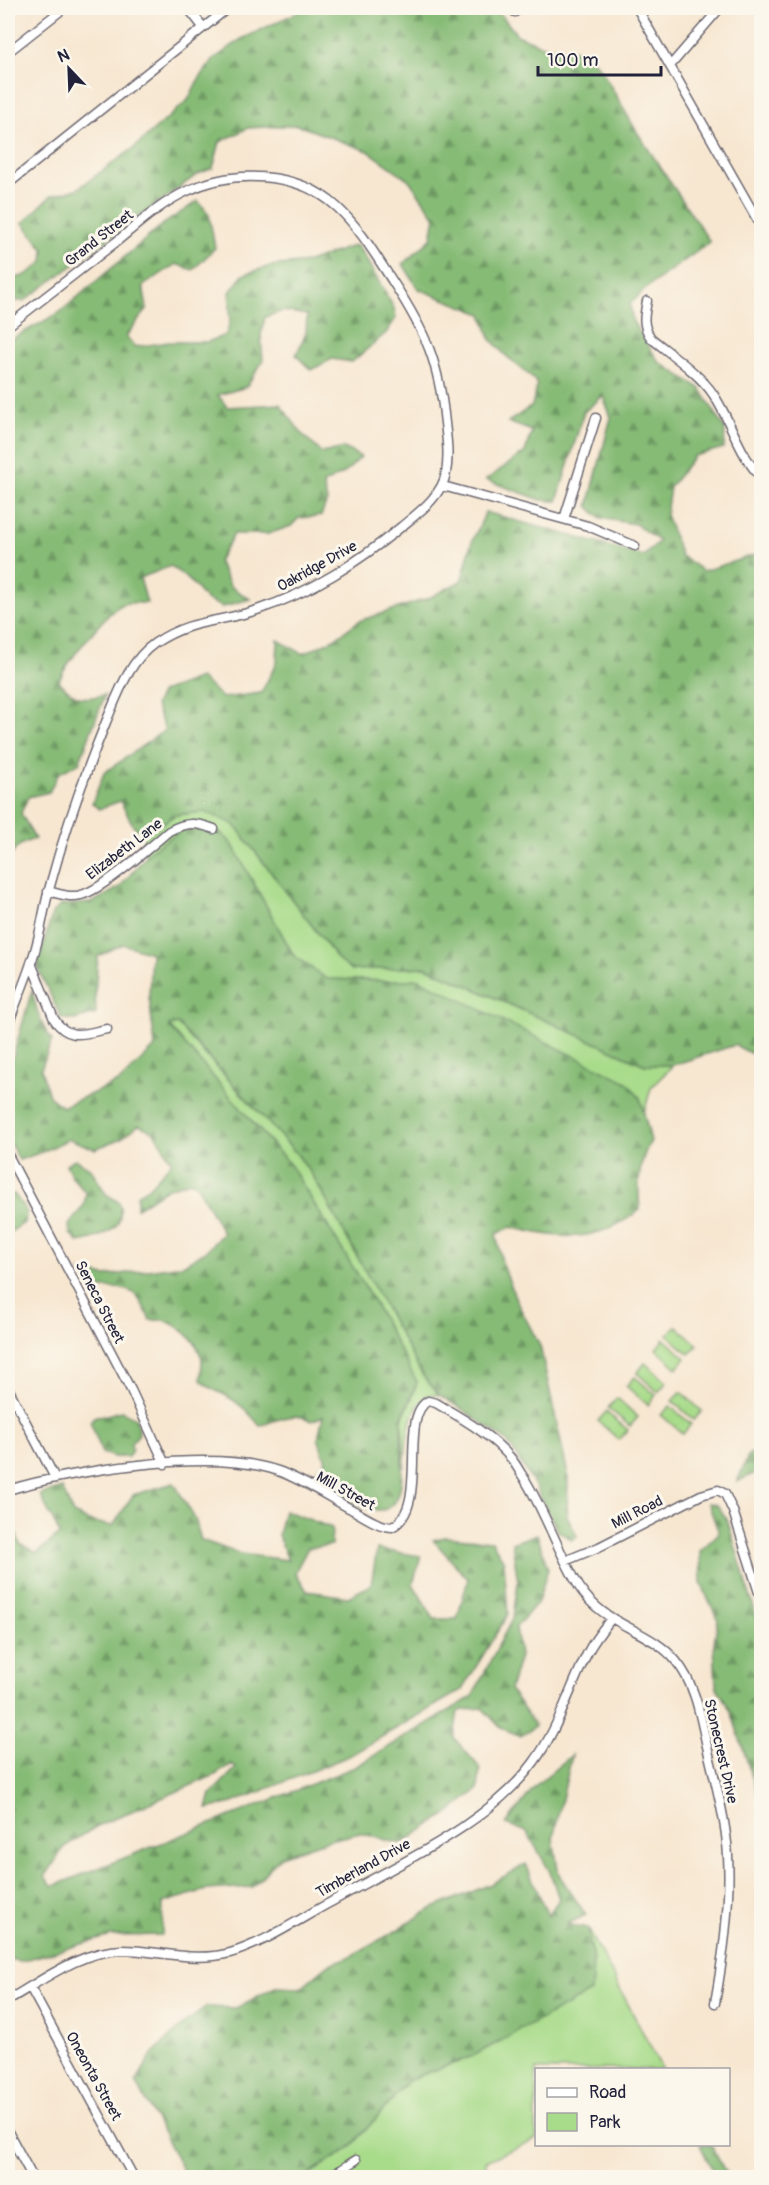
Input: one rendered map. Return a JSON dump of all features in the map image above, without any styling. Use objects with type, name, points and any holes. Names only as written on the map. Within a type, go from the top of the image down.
[{"type":"street","points":[[8,52],[64,8]]},
{"type":"street","points":[[188,8],[203,27]]},
{"type":"street","points":[[8,184],[228,8]]},
{"type":"street","points":[[637,8],[762,228]]},
{"type":"street","points":[[670,66],[720,8]]},
{"type":"street","name":"Grand Street","points":[[8,326],[186,191],[212,181],[268,178],[298,184],[312,190],[336,206],[357,229],[406,301],[429,346],[441,388],[448,457],[443,486]]},
{"type":"street","points":[[647,302],[645,331],[712,392],[748,459],[761,478]]},
{"type":"street","points":[[564,519],[596,418]]},
{"type":"street","points":[[443,486],[588,526],[635,546]]},
{"type":"street","name":"Oakridge Drive","points":[[8,1025],[31,963],[65,832],[88,768],[119,691],[144,652],[186,626],[253,612],[286,600],[339,573],[367,555],[413,517],[443,486]]},
{"type":"street","name":"Elizabeth Lane","points":[[48,891],[80,896],[104,884],[169,831],[181,825],[199,823],[214,829]]},
{"type":"street","points":[[31,963],[59,1027],[69,1034],[107,1029]]},
{"type":"street","name":"Seneca Street","points":[[8,1155],[131,1390],[165,1464]]},
{"type":"street","points":[[8,1388],[56,1478]]},
{"type":"street","name":"Mill Street","points":[[8,1490],[101,1470],[213,1462],[250,1464],[293,1477],[376,1523],[392,1527],[405,1517],[417,1417],[421,1407],[428,1401],[464,1419],[511,1457],[532,1491],[565,1561]]},
{"type":"street","name":"Mill Road","points":[[565,1561],[599,1547],[701,1495],[712,1491],[722,1492],[733,1511],[762,1602]]},
{"type":"street","name":"Stonecrest Drive","points":[[565,1561],[589,1600],[610,1618],[656,1644],[674,1658],[688,1680],[719,1798],[726,1836],[727,1906],[715,2002]]},
{"type":"street","name":"Timberland Drive","points":[[8,2000],[76,1962],[95,1954],[110,1951],[136,1951],[189,1958],[218,1956],[234,1952],[274,1933],[469,1823],[508,1793],[540,1754],[566,1705],[588,1651],[610,1618]]},
{"type":"street","name":"Oneonta Street","points":[[30,1987],[134,2178]]},
{"type":"street","points":[[8,2132],[33,2178]]},
{"type":"street","points":[[328,2178],[356,2160]]},
{"type":"green space","points":[[306,8],[496,8],[517,35],[543,46],[586,52],[602,71],[637,132],[710,242],[649,286],[630,304],[633,322],[659,362],[700,388],[725,429],[724,448],[694,456],[670,487],[666,515],[681,556],[703,571],[761,553],[761,1059],[735,1045],[673,1065],[645,1065],[426,967],[352,970],[340,962],[234,824],[205,812],[175,815],[143,836],[133,825],[120,801],[99,809],[92,803],[104,773],[165,730],[155,705],[162,692],[200,678],[223,698],[261,693],[277,662],[278,640],[303,654],[334,639],[359,621],[429,598],[461,581],[471,543],[485,512],[644,556],[659,541],[635,524],[600,518],[588,506],[611,417],[603,396],[584,412],[557,501],[541,500],[486,480],[525,452],[532,431],[508,422],[532,406],[537,385],[535,380],[504,354],[490,338],[482,314],[418,289],[403,264],[431,239],[435,217],[409,180],[368,151],[297,125],[248,128],[220,142],[213,168],[198,174],[24,301],[16,301],[8,296],[8,276],[22,276],[43,262],[44,250],[23,223],[51,196],[77,189],[134,148],[188,100],[197,82],[213,60],[240,40]]},
{"type":"green space","points":[[198,201],[209,214],[215,248],[193,270],[176,264],[143,286],[147,309],[126,336],[135,347],[169,342],[207,342],[226,335],[230,321],[230,292],[243,275],[270,266],[308,262],[356,245],[394,308],[396,318],[386,333],[352,362],[332,359],[311,370],[296,355],[306,333],[307,315],[283,311],[265,317],[261,335],[263,361],[246,387],[218,395],[227,407],[280,404],[302,434],[322,453],[344,448],[361,457],[346,472],[323,484],[327,501],[321,516],[299,518],[291,526],[268,534],[234,534],[218,561],[231,587],[250,599],[222,607],[206,600],[191,582],[171,566],[140,578],[147,603],[123,604],[97,627],[69,663],[59,681],[79,697],[90,698],[105,695],[79,763],[59,773],[49,792],[28,797],[21,813],[35,839],[17,847],[8,864],[8,341],[59,313],[162,225]]},
{"type":"green space","points":[[205,812],[234,824],[340,962],[352,970],[426,967],[645,1065],[673,1065],[651,1088],[644,1113],[640,1098],[419,979],[389,981],[327,979],[294,956],[232,844],[151,850],[145,857],[143,836],[175,815]]},
{"type":"green space","points":[[183,829],[221,833],[232,844],[294,956],[327,979],[389,981],[419,979],[627,1082],[640,1098],[651,1141],[643,1157],[640,1174],[640,1209],[625,1220],[594,1234],[546,1235],[511,1227],[496,1234],[502,1262],[517,1302],[540,1346],[568,1475],[567,1516],[577,1536],[572,1540],[557,1530],[533,1482],[507,1441],[439,1395],[423,1376],[314,1178],[297,1154],[178,1024],[169,1026],[291,1166],[371,1297],[417,1382],[402,1420],[401,1484],[397,1498],[390,1507],[377,1510],[358,1504],[328,1489],[317,1480],[313,1474],[326,1461],[318,1438],[323,1416],[312,1421],[293,1416],[286,1417],[260,1426],[235,1402],[210,1388],[201,1380],[202,1358],[195,1343],[182,1329],[165,1320],[150,1320],[140,1300],[128,1290],[92,1288],[81,1271],[106,1276],[183,1265],[207,1250],[223,1233],[196,1184],[190,1181],[166,1189],[137,1208],[137,1195],[149,1187],[172,1162],[154,1132],[139,1125],[120,1139],[95,1149],[69,1139],[19,1160],[8,1140],[8,1074],[32,990],[39,1016],[52,1040],[41,1069],[49,1096],[62,1107],[120,1081],[155,1047],[149,997],[151,953],[123,944],[98,956],[96,1014],[74,1020],[61,1018],[37,966],[53,912],[62,905],[91,903],[119,888],[151,850]]},
{"type":"green space","points":[[177,1024],[297,1154],[314,1178],[423,1376],[439,1395],[427,1395],[415,1411],[407,1438],[404,1468],[402,1419],[417,1382],[371,1297],[291,1166],[168,1025]]},
{"type":"green space","points":[[75,1159],[91,1169],[106,1194],[119,1202],[120,1212],[119,1220],[110,1231],[78,1242],[70,1234],[69,1225],[84,1205],[86,1193],[72,1177],[66,1164]]},
{"type":"green space","points":[[14,1194],[27,1212],[24,1223],[8,1236],[8,1195]]},
{"type":"green space","points":[[676,1326],[698,1345],[689,1354],[668,1335]]},
{"type":"green space","points":[[664,1339],[686,1358],[677,1368],[656,1349]]},
{"type":"green space","points":[[645,1363],[667,1382],[658,1392],[637,1373]]},
{"type":"green space","points":[[635,1377],[656,1395],[648,1405],[626,1386]]},
{"type":"green space","points":[[681,1392],[702,1411],[694,1420],[672,1401]]},
{"type":"green space","points":[[617,1398],[638,1417],[630,1426],[608,1408]]},
{"type":"green space","points":[[670,1406],[691,1424],[683,1434],[661,1415]]},
{"type":"green space","points":[[121,1411],[136,1418],[139,1434],[131,1443],[132,1450],[128,1457],[114,1457],[102,1453],[90,1421],[96,1416]]},
{"type":"green space","points":[[606,1412],[628,1430],[619,1440],[598,1421]]},
{"type":"green space","points":[[761,1449],[761,1470],[737,1482],[749,1454]]},
{"type":"green space","points":[[174,1483],[195,1519],[201,1540],[240,1554],[288,1560],[278,1535],[284,1510],[332,1528],[331,1545],[308,1548],[295,1572],[307,1591],[348,1597],[371,1585],[377,1549],[421,1556],[413,1584],[434,1619],[457,1619],[468,1579],[433,1540],[445,1537],[492,1541],[504,1562],[508,1614],[462,1690],[349,1756],[232,1803],[207,1809],[211,1794],[236,1768],[232,1764],[215,1775],[97,1826],[64,1847],[45,1877],[53,1886],[355,1767],[472,1697],[513,1617],[518,1582],[512,1543],[537,1534],[548,1569],[538,1602],[516,1627],[520,1656],[510,1689],[535,1726],[521,1736],[501,1728],[482,1708],[458,1711],[454,1738],[480,1768],[478,1789],[446,1815],[401,1844],[360,1833],[325,1841],[281,1856],[252,1887],[206,1890],[163,1903],[162,1935],[111,1936],[21,1961],[8,1959],[8,1509],[20,1544],[37,1553],[60,1534],[40,1495],[62,1488],[73,1514],[88,1521],[113,1526],[133,1495]]},
{"type":"green space","points":[[708,1503],[717,1505],[727,1519],[761,1631],[761,1805],[731,1711],[716,1686],[714,1643],[718,1620],[701,1583],[700,1551],[719,1533]]},
{"type":"green space","points":[[572,1755],[553,1838],[559,1875],[586,1915],[567,1924],[588,1928],[593,1962],[591,1992],[473,2056],[410,2079],[350,2148],[304,2177],[186,2177],[136,2082],[153,2053],[185,2023],[207,2007],[236,2008],[275,1987],[300,1988],[328,1965],[349,1957],[431,1909],[491,1884],[526,1864],[548,1916],[559,1899],[550,1872],[527,1832],[506,1824],[536,1785]]},
{"type":"green space","points":[[588,1928],[661,2068],[535,2068],[535,2139],[486,2161],[485,2177],[304,2178],[350,2148],[410,2079],[458,2062],[593,1962]]},
{"type":"green space","points":[[700,2146],[712,2146],[728,2177],[716,2177]]}]
